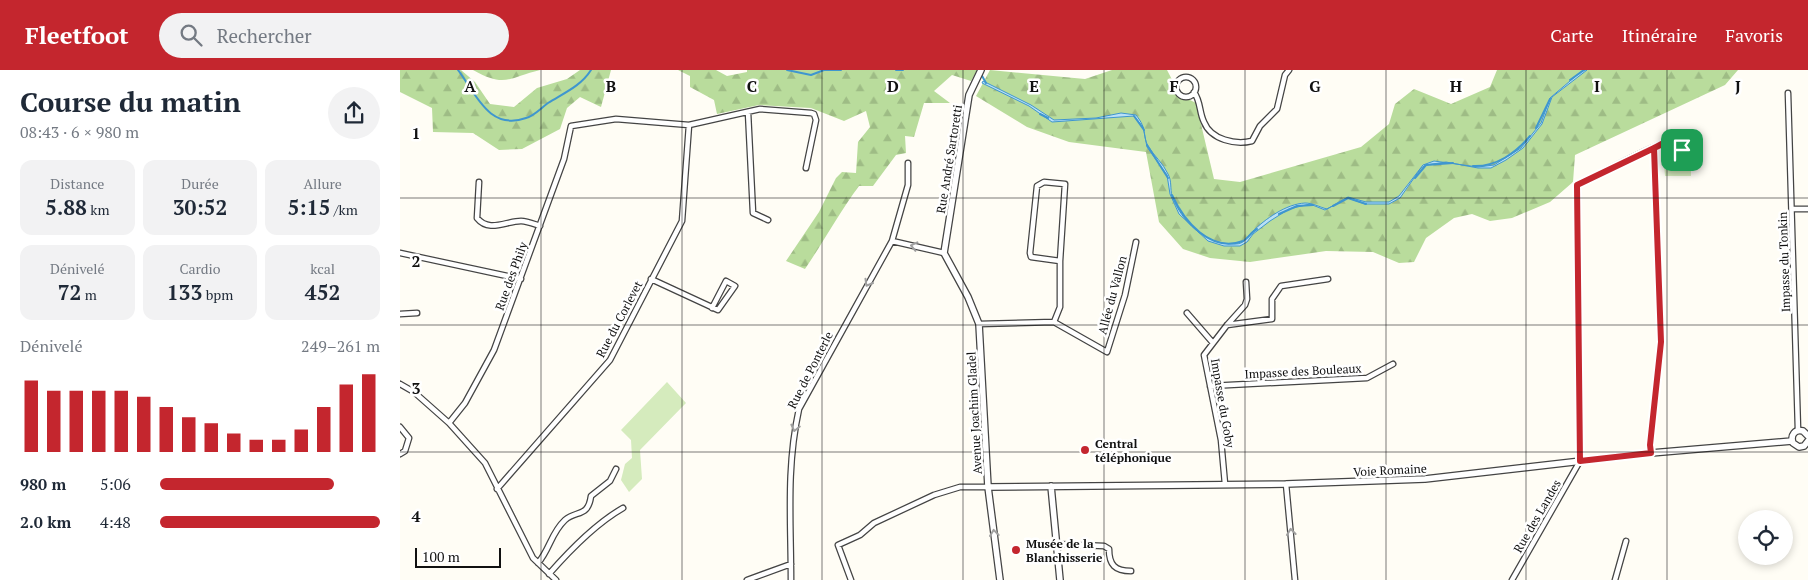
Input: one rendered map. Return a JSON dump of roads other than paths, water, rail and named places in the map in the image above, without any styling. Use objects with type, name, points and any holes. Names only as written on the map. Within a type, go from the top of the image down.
[{"type":"street","points":[[1194,92],[1199,100],[1203,122],[1212,134],[1225,140],[1244,143],[1252,140],[1260,126],[1277,109],[1285,75],[1289,70]]},
{"type":"street","name":"Rue André Sartoretti","points":[[944,253],[969,96],[980,72]]},
{"type":"street","points":[[1187,77],[1193,80],[1196,86],[1194,92],[1186,97],[1180,95],[1176,90],[1178,80],[1187,77]]},
{"type":"street","name":"Impasse du Tonkin","points":[[1788,93],[1798,430]]},
{"type":"street","points":[[689,125],[760,110],[814,114],[816,120],[806,168]]},
{"type":"street","points":[[748,112],[753,213],[768,220]]},
{"type":"street","name":"Rue des Phily","points":[[450,423],[465,403],[494,350],[564,158],[570,126],[616,119],[689,125]]},
{"type":"street","name":"Rue du Corlevet","points":[[497,489],[610,360],[682,221],[689,125]]},
{"type":"street","points":[[1580,461],[1577,185],[1675,138]]},
{"type":"street","points":[[1651,453],[1650,445],[1661,342],[1654,148]]},
{"type":"street","name":"Rue de Ponterle","points":[[791,580],[789,469],[792,438],[799,409],[892,241],[908,185],[908,163]]},
{"type":"street","points":[[479,182],[477,218],[481,222],[500,227],[524,221],[540,226]]},
{"type":"street","points":[[978,324],[1054,322],[1060,307],[1060,261],[1065,184],[1044,182],[1037,186],[1030,253],[1037,259],[1060,261]]},
{"type":"street","points":[[1792,210],[1808,209]]},
{"type":"street","points":[[892,241],[944,253]]},
{"type":"street","name":"Allée du Vallon","points":[[1054,322],[1107,352],[1126,295],[1136,242]]},
{"type":"street","points":[[400,253],[520,279]]},
{"type":"street","name":"Avenue Joachim Gladel","points":[[944,253],[972,304],[978,324],[988,487],[1000,580]]},
{"type":"street","points":[[651,278],[712,308],[718,310],[735,286],[726,281],[712,308]]},
{"type":"street","points":[[1227,325],[1272,319],[1272,299],[1281,286],[1328,279]]},
{"type":"street","name":"Impasse du Goby","points":[[1225,484],[1221,440],[1204,359],[1213,343],[1245,305],[1247,299],[1246,282]]},
{"type":"street","points":[[400,314],[417,313]]},
{"type":"street","points":[[1187,313],[1213,343]]},
{"type":"street","name":"Impasse des Bouleaux","points":[[1210,386],[1367,378],[1393,364]]},
{"type":"street","points":[[400,384],[414,392],[450,423],[485,463],[515,526],[538,562],[556,580]]},
{"type":"street","points":[[400,427],[409,438],[405,451],[400,454]]},
{"type":"street","points":[[1808,436],[1804,430],[1798,430],[1793,433],[1792,441],[1797,446],[1808,451]]},
{"type":"street","name":"Voie Romaine","points":[[988,487],[1286,484],[1425,479],[1651,453],[1792,441]]},
{"type":"street","points":[[1802,447],[1808,441]]},
{"type":"street","name":"Rue des Landes","points":[[1512,580],[1580,461]]},
{"type":"street","points":[[538,562],[546,553],[553,532],[567,518],[580,515],[590,506],[591,496],[610,481],[616,469]]},
{"type":"street","points":[[1286,484],[1296,580]]},
{"type":"street","points":[[1051,486],[1060,580]]},
{"type":"street","points":[[851,580],[838,545],[860,535],[874,523],[934,495],[960,487],[988,487]]},
{"type":"street","points":[[549,574],[568,553],[612,514],[623,508]]},
{"type":"street","points":[[1615,580],[1626,541]]},
{"type":"street","points":[[1056,544],[1104,546],[1109,549],[1110,563],[1114,568],[1119,571],[1131,571]]},
{"type":"street","points":[[746,580],[791,564]]},
{"type":"water","points":[[1583,70],[1587,70],[1552,97],[1542,124],[1523,148],[1491,168],[1478,168],[1458,164],[1478,167],[1494,165],[1521,148],[1541,123],[1550,98]]},
{"type":"water","points":[[983,81],[1031,105],[1054,120],[1096,118],[1121,113],[1136,115],[1143,127],[1134,116],[1052,122],[1029,106],[982,83]]},
{"type":"water","points":[[1146,142],[1164,166],[1169,177],[1172,196],[1176,206],[1188,222],[1179,214],[1170,194],[1167,175],[1147,147]]},
{"type":"water","points":[[1434,161],[1444,162],[1426,165],[1421,168],[1400,198],[1389,204],[1365,204],[1348,198],[1328,208],[1348,197],[1366,202],[1389,202],[1399,196],[1423,165]]},
{"type":"water","points":[[1308,203],[1327,209],[1325,210],[1310,204],[1289,209],[1270,221],[1240,246],[1224,246],[1208,241],[1197,231],[1214,241],[1238,244],[1243,242],[1269,217],[1283,209]]},
{"type":"waterway","points":[[458,70],[485,108],[493,115],[513,121],[535,114],[548,103],[577,85],[591,70]]},
{"type":"waterway","points":[[787,70],[811,75],[824,70],[841,70]]},
{"type":"waterway","points":[[896,70],[903,70]]},
{"type":"waterway","points":[[1570,80],[1584,70]]},
{"type":"waterway","points":[[981,74],[986,83]]},
{"type":"waterway","points":[[1536,128],[1550,99]]},
{"type":"waterway","points":[[1040,114],[1048,118]]},
{"type":"waterway","points":[[1134,116],[1144,130]]},
{"type":"waterway","points":[[1473,166],[1490,164],[1505,158],[1530,136]]},
{"type":"waterway","points":[[1147,145],[1168,178]]},
{"type":"waterway","points":[[1415,178],[1426,165],[1453,163]]},
{"type":"waterway","points":[[1172,195],[1191,224],[1209,239],[1231,244],[1245,240],[1257,229]]},
{"type":"waterway","points":[[1333,206],[1348,198],[1366,204]]},
{"type":"waterway","points":[[1279,214],[1297,206],[1313,205]]},
{"type":"place","name":"Central téléphonique","points":[[1085,450]]},
{"type":"place","name":"Musée de la Blanchisserie","points":[[1016,550]]}]
